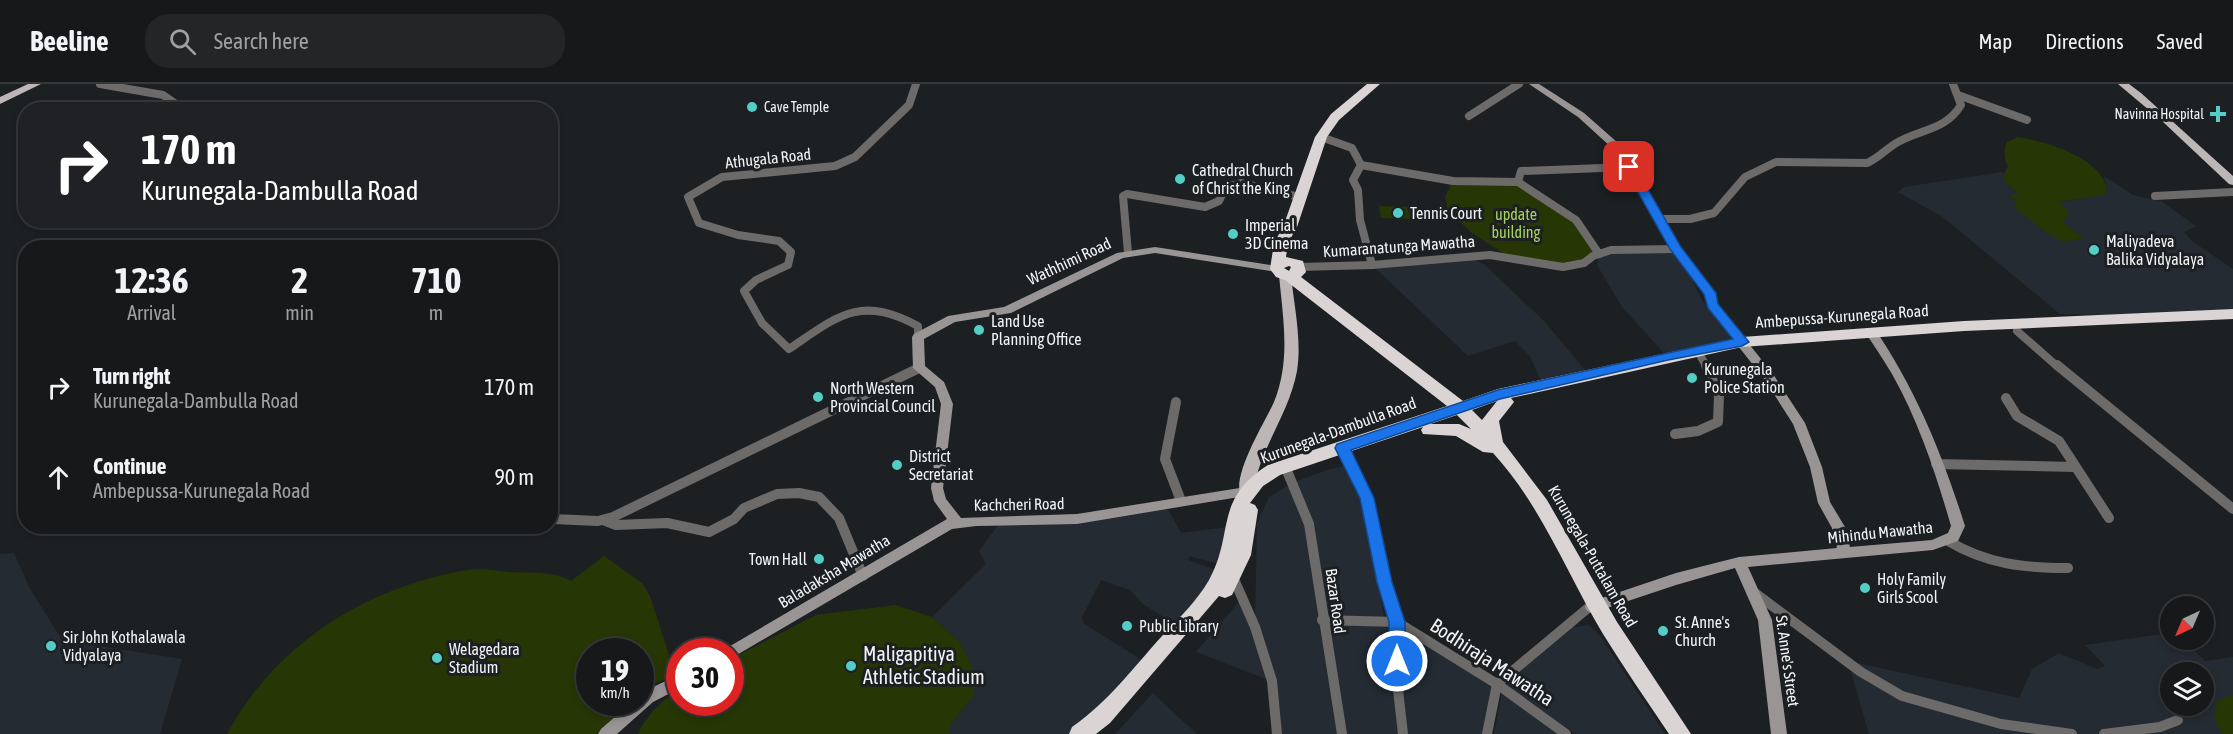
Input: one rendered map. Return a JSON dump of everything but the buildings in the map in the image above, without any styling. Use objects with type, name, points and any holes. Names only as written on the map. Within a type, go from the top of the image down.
[{"type":"highway","points":[[1374,84],[1335,117],[1321,137],[1290,227],[1281,243],[1289,269],[1425,381],[1463,396],[1502,399],[1490,420],[1492,446]]},
{"type":"highway","name":"Ambepussa-Kurunegala Road","points":[[1460,413],[1502,399],[1650,360],[1745,346],[1873,335],[2233,314]]},
{"type":"highway","name":"Ambepussa-Kurunegala Road","points":[[1873,335],[2233,322]]},
{"type":"highway","name":"Ambepussa-Kurunegala Road","points":[[1502,399],[1745,346]]},
{"type":"highway","points":[[1425,381],[1432,398],[1426,426],[1459,430],[1492,446]]},
{"type":"highway","name":"Kurunegala-Puttalam Road","points":[[1425,381],[1492,446],[1593,607],[1668,734]]},
{"type":"highway","name":"Kurunegala-Dambulla Road","points":[[1246,492],[1264,476],[1288,471],[1460,413]]},
{"type":"highway","name":"Kurunegala-Dambulla Road","points":[[1097,734],[1135,697],[1220,599],[1242,555],[1246,516],[1252,501],[1265,487],[1288,471]]},
{"type":"highway","points":[[1079,734],[1123,695],[1216,586],[1228,557],[1238,507],[1246,492]]},
{"type":"highway","name":"Kurunegala-Puttalam Road","points":[[1593,607],[1681,734]]},
{"type":"main road","points":[[0,101],[36,84]]},
{"type":"main road","points":[[2122,84],[2165,117],[2178,134],[2228,172],[2233,182]]},
{"type":"main road","points":[[1246,492],[1253,460],[1285,390],[1291,370],[1289,269]]},
{"type":"street","points":[[100,84],[163,95],[173,102]]},
{"type":"street","points":[[126,88],[142,84]]},
{"type":"street","name":"Athugala Road","points":[[916,84],[915,93],[909,105],[855,157],[835,166],[722,177],[688,197],[699,223],[738,235],[779,241],[791,252],[788,265],[756,280],[744,291],[749,304],[769,332],[789,350],[825,327],[865,309],[878,309],[909,321],[918,326],[918,337]]},
{"type":"street","points":[[1469,116],[1519,84]]},
{"type":"street","points":[[1533,84],[1558,98],[1600,130],[1615,145],[1676,249],[1710,293],[1712,305],[1775,385],[1799,423],[1816,467],[1824,503],[1838,527],[1845,552]]},
{"type":"street","points":[[1658,219],[1698,219],[1712,214],[1725,202],[1737,184],[1762,166],[1776,162],[1867,163],[1881,158],[1898,142],[1944,125],[1961,105],[1953,84]]},
{"type":"street","points":[[1958,95],[2027,120]]},
{"type":"street","points":[[1321,137],[1348,145],[1359,155],[1361,165],[1353,180],[1372,265]]},
{"type":"street","points":[[1361,165],[1453,181],[1518,182],[1576,220],[1599,254]]},
{"type":"street","points":[[1518,182],[1521,171],[1629,167]]},
{"type":"street","points":[[1128,253],[1124,196],[1127,195],[1205,207],[1216,205],[1222,199],[1226,188],[1241,183],[1299,197]]},
{"type":"street","points":[[2155,196],[2233,192]]},
{"type":"street","name":"Kumaranatunga Mawatha","points":[[1289,269],[1490,255],[1563,267],[1584,263],[1611,250],[1676,249]]},
{"type":"street","name":"Wathhimi Road","points":[[918,337],[952,319],[1007,310],[1100,263],[1128,253],[1155,250],[1289,269]]},
{"type":"street","points":[[2017,331],[2079,385],[2233,509]]},
{"type":"street","name":"Mihindu Mawatha","points":[[1593,607],[1676,579],[1739,562],[1923,546],[1948,541],[1958,526],[1936,464],[1904,382],[1873,335]]},
{"type":"street","points":[[603,520],[685,483],[919,368],[918,337]]},
{"type":"street","points":[[1675,434],[1694,434],[1718,422],[1722,404],[1716,380],[1701,357]]},
{"type":"street","name":"Kachcheri Road","points":[[919,368],[940,385],[947,404],[937,488],[944,507],[957,522],[1077,519],[1246,492]]},
{"type":"street","points":[[2006,398],[2017,417],[2059,441],[2109,518]]},
{"type":"street","points":[[1176,402],[1165,459],[1181,501]]},
{"type":"street","points":[[1345,452],[1367,498],[1384,582],[1397,622],[1397,681],[1403,734]]},
{"type":"street","points":[[1936,464],[2075,467]]},
{"type":"street","name":"Bazar Road","points":[[1288,471],[1309,524],[1322,620],[1342,734]]},
{"type":"street","points":[[558,519],[603,520],[616,525],[667,524],[709,532],[734,519],[744,508],[777,494],[799,493],[819,497],[839,518],[863,576]]},
{"type":"street","name":"Baladaksha Mawatha","points":[[744,645],[863,576],[941,527],[957,522]]},
{"type":"street","points":[[1948,541],[1971,556],[2005,566],[2068,568]]},
{"type":"street","name":"St. Anne's Street","points":[[1739,562],[1755,592],[1765,620],[1779,734]]},
{"type":"street","points":[[1233,577],[1255,627],[1272,681],[1277,734]]},
{"type":"street","points":[[1755,592],[1861,672],[1902,696],[2001,724],[2072,734]]},
{"type":"street","points":[[1487,734],[1497,684],[1570,624],[1578,612],[1593,607]]},
{"type":"street","points":[[1322,620],[1397,622]]},
{"type":"street","name":"Bodhiraja Mawatha","points":[[1397,622],[1497,684],[1566,734]]},
{"type":"street","points":[[606,734],[648,697],[666,687]]},
{"type":"street","points":[[2104,734],[2160,727],[2178,720]]},
{"type":"shaded area","name":"Maliyadeva Balika Vidyalaya","points":[[2003,172],[2007,184],[2018,193],[2010,197],[2016,201],[2015,205],[2050,233],[2062,222],[2062,207],[2058,202],[2079,199],[2107,188],[2104,176],[2133,195],[2161,201],[2196,226],[2184,232],[2192,241],[2233,269],[2233,309],[2106,315],[2060,314],[1943,217],[1898,192],[1904,187]]},
{"type":"shaded area","points":[[1676,249],[1702,300],[1733,340],[1665,354],[1622,307],[1597,265],[1599,254]]},
{"type":"shaded area","points":[[1470,257],[1485,265],[1543,320],[1586,371],[1541,382],[1530,356],[1515,341],[1468,356],[1372,265]]},
{"type":"shaded area","points":[[1346,466],[1362,494],[1384,618],[1397,622],[1494,686],[1485,734],[1282,734],[1271,681],[1196,652],[1239,602],[1255,625],[1257,523],[1269,497],[1292,483],[1306,518],[1297,481],[1330,469]]},
{"type":"shaded area","points":[[1164,508],[1169,511],[1181,533],[1227,527],[1221,565],[1190,556],[1188,560],[1219,571],[1178,626],[1143,604],[1130,590],[1101,580],[1082,617],[1083,623],[1145,662],[1071,734],[950,734],[950,725],[973,697],[959,641],[932,617],[986,564],[979,551],[998,525],[1078,523]]},
{"type":"shaded area","name":"Sir John Kothalawala Vidyalaya","points":[[14,553],[30,589],[62,640],[182,659],[160,734],[0,734],[0,554]]},
{"type":"shaded area","points":[[1757,591],[1857,663],[2019,698],[2032,669],[2059,653],[2097,669],[2105,666],[2085,645],[2160,634],[2160,650],[2194,650],[2205,661],[2233,657],[2233,734],[1869,734],[1850,668],[1760,604]]},
{"type":"shaded area","points":[[1570,624],[1577,627],[1589,625],[1601,637],[1665,734],[1575,734],[1506,686],[1525,663]]},
{"type":"shaded area","points":[[1153,693],[1177,716],[1197,734],[1115,734]]},
{"type":"shaded area","points":[[1502,693],[1559,734],[1494,734]]},
{"type":"green space","points":[[2018,137],[2057,147],[2070,153],[2094,168],[2102,177],[2107,188],[2104,195],[2058,202],[2070,212],[2063,222],[2083,238],[2064,242],[2044,231],[2014,207],[2016,201],[2009,196],[2018,193],[2007,184],[2003,176],[2008,166],[2005,160],[2007,142]]},
{"type":"green space","name":"update building","points":[[1509,180],[1565,212],[1599,254],[1574,266],[1507,256],[1471,232],[1448,211],[1445,197],[1453,181]]},
{"type":"green space","name":"Tennis Court","points":[[1379,206],[1414,207],[1417,219],[1381,218]]},
{"type":"green space","name":"Welagedara Stadium","points":[[604,556],[642,583],[650,596],[666,646],[666,679],[654,684],[654,638],[576,638],[576,716],[617,716],[596,734],[227,734],[247,701],[271,672],[298,646],[328,624],[361,605],[431,578],[468,570],[541,573],[571,581]]},
{"type":"green space","name":"Maligapitiya Athletic Stadium","points":[[896,605],[932,617],[959,641],[975,672],[973,697],[950,725],[950,734],[638,734],[645,721],[649,716],[654,716],[654,710],[666,700],[666,716],[744,716],[744,652],[816,615]]},
{"type":"green space","points":[[2233,695],[2233,734],[2222,734],[2214,719],[2217,701]]},
{"type":"place","name":"Cave Temple","points":[[752,107]]},
{"type":"place","name":"Navinna Hospital","points":[[2218,114]]},
{"type":"place","name":"Cathedral Church of Christ the King","points":[[1180,179]]},
{"type":"place","name":"Tennis Court","points":[[1398,213]]},
{"type":"place","name":"Imperial 3D Cinema","points":[[1233,234]]},
{"type":"place","name":"Maliyadeva Balika Vidyalaya","points":[[2094,250]]},
{"type":"place","name":"Land Use Planning Office","points":[[979,330]]},
{"type":"place","name":"Kurunegala Police Station","points":[[1692,378]]},
{"type":"place","name":"North Western Provincial Council","points":[[818,397]]},
{"type":"place","name":"District Secretariat","points":[[897,465]]},
{"type":"place","name":"Town Hall","points":[[819,559]]},
{"type":"place","name":"Holy Family Girls Scool","points":[[1865,588]]},
{"type":"place","name":"Public Library","points":[[1127,626]]},
{"type":"place","name":"St. Anne's Church","points":[[1663,631]]},
{"type":"place","name":"Sir John Kothalawala Vidyalaya","points":[[51,646]]},
{"type":"place","name":"Welagedara Stadium","points":[[437,658]]},
{"type":"place","name":"Maligapitiya Athletic Stadium","points":[[851,666]]},
{"type":"route","points":[[1397,661],[1397,622],[1384,582],[1367,498],[1360,479],[1342,448],[1498,395],[1691,351],[1742,342],[1712,305],[1710,293],[1676,249],[1629,167]]}]
